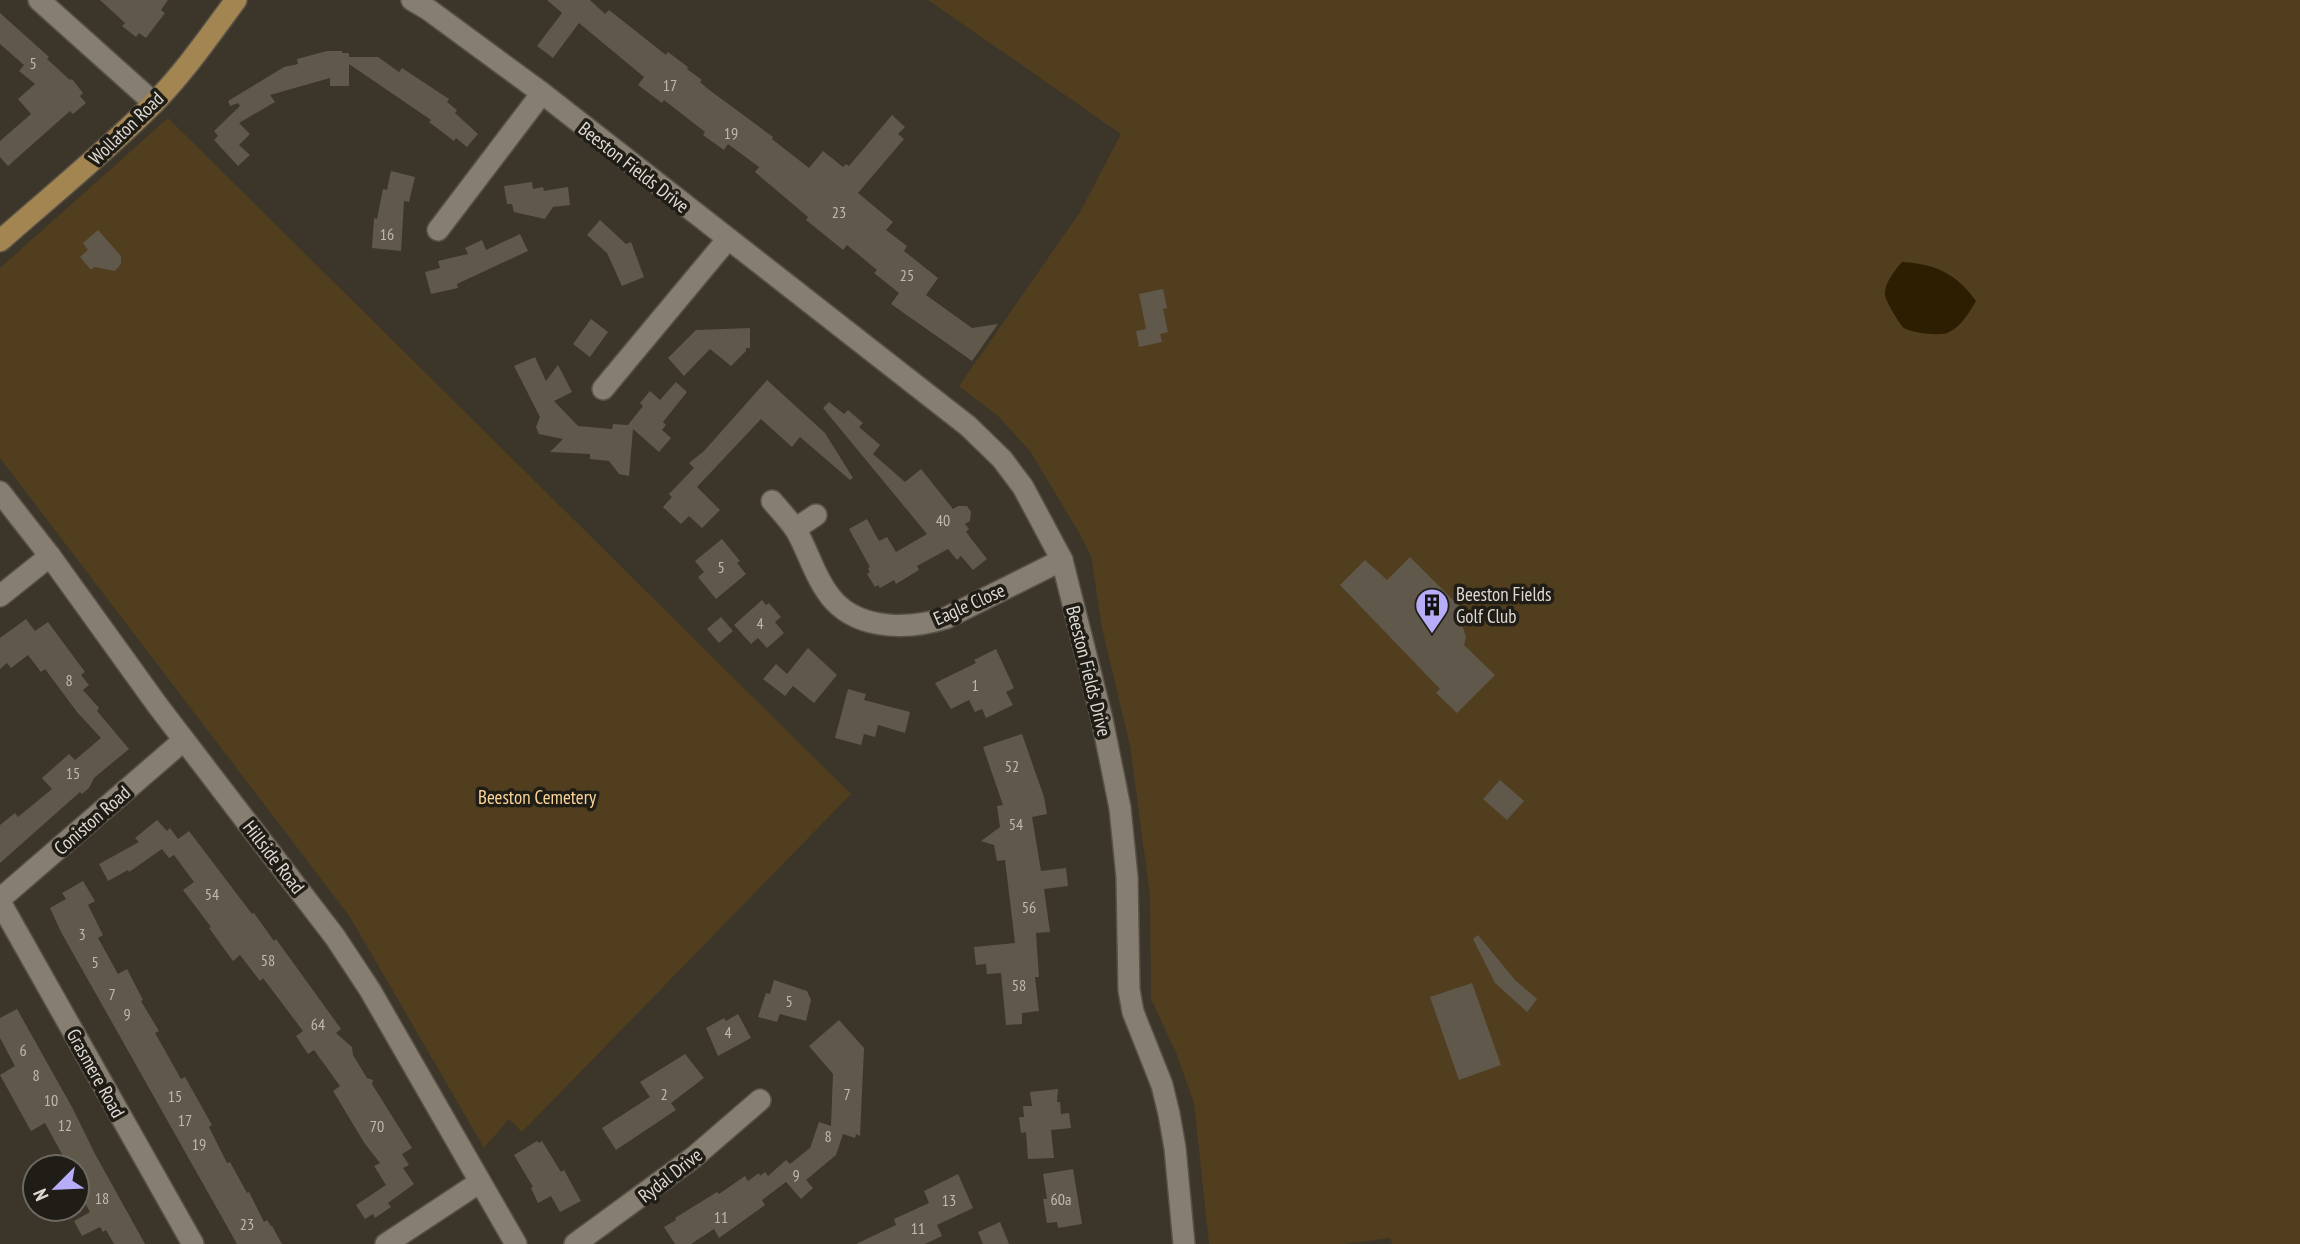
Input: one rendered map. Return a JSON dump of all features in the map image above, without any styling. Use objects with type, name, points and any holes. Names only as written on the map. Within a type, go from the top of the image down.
[{"type":"main road","name":"Wollaton Road","points":[[0,240],[154,103],[236,0]]},
{"type":"street","points":[[39,0],[154,103]]},
{"type":"street","name":"Beeston Fields Drive","points":[[412,0],[542,93],[726,240],[968,426],[1002,459],[1023,487],[1062,560],[1102,719],[1120,808],[1127,877],[1129,990],[1133,1012],[1163,1085],[1175,1148],[1184,1244]]},
{"type":"street","points":[[438,230],[542,93]]},
{"type":"street","points":[[603,389],[726,240]]},
{"type":"street","name":"Hillside Road","points":[[0,492],[184,740],[335,937],[370,990],[516,1244]]},
{"type":"street","name":"Eagle Close","points":[[772,501],[795,529],[820,579],[835,602],[854,616],[884,625],[927,624],[946,618],[1062,560]]},
{"type":"street","points":[[795,529],[816,515]]},
{"type":"street","points":[[0,596],[50,556]]},
{"type":"street","name":"Coniston Road","points":[[0,900],[184,740]]},
{"type":"street","name":"Grasmere Road","points":[[0,900],[193,1244]]},
{"type":"street","name":"Rydal Drive","points":[[575,1244],[694,1157],[760,1100]]},
{"type":"street","points":[[387,1244],[480,1182]]},
{"type":"green space","points":[[928,0],[2300,0],[2300,1244],[1392,1244],[1390,1238],[1345,1244],[1209,1244],[1194,1103],[1176,1053],[1151,999],[1150,896],[1130,746],[1102,628],[1091,556],[1030,451],[998,416],[959,386],[1080,212],[1121,134]]},
{"type":"green space","name":"Beeston Cemetery","points":[[168,118],[851,794],[522,1132],[509,1119],[484,1148],[350,917],[0,458],[0,268]]},
{"type":"shaded area","points":[[1902,262],[1935,268],[1961,283],[1968,291],[1976,301],[1956,327],[1947,333],[1932,334],[1902,326],[1890,307],[1885,291],[1893,273]]},
{"type":"building","points":[[100,0],[168,0],[161,10],[165,13],[146,38],[139,33],[136,37],[122,26],[125,23]]},
{"type":"building","points":[[547,0],[590,0],[605,14],[609,10],[666,55],[668,52],[688,67],[708,89],[773,137],[772,139],[809,168],[823,151],[843,167],[846,164],[849,166],[892,115],[905,127],[898,134],[904,139],[858,193],[893,222],[886,230],[907,246],[904,251],[938,278],[926,295],[972,328],[998,324],[972,361],[891,304],[899,293],[874,273],[877,270],[847,245],[843,250],[806,220],[808,217],[755,172],[759,167],[728,144],[724,150],[664,100],[662,103],[638,85],[644,77],[579,23],[553,58],[537,46],[562,13]]},
{"type":"building","points":[[0,13],[49,57],[47,59],[72,79],[83,93],[80,96],[86,103],[73,114],[70,111],[8,166],[0,157],[0,141],[31,114],[18,99],[35,84],[19,71],[24,65],[0,44]]},
{"type":"building","points":[[327,51],[342,51],[349,53],[349,57],[378,57],[399,72],[402,68],[449,99],[447,102],[457,110],[455,113],[478,134],[467,147],[456,138],[454,141],[429,122],[431,120],[349,64],[349,86],[330,86],[330,78],[270,95],[275,102],[239,123],[250,134],[239,145],[250,155],[238,166],[214,140],[218,136],[214,131],[240,106],[238,103],[230,106],[228,101],[284,67],[298,64],[297,59]]},
{"type":"building","points":[[391,171],[415,177],[409,202],[404,201],[401,251],[372,248],[374,218],[377,219],[383,189],[387,190]]},
{"type":"building","points":[[532,182],[533,189],[543,187],[544,191],[568,187],[570,205],[553,207],[545,219],[514,212],[512,204],[507,204],[504,186]]},
{"type":"building","points":[[600,220],[626,244],[631,242],[644,277],[622,286],[607,253],[587,235]]},
{"type":"building","points":[[98,230],[121,256],[121,264],[115,271],[94,267],[91,270],[80,257],[88,250],[83,243]]},
{"type":"building","points":[[520,234],[528,251],[457,284],[458,288],[431,294],[425,272],[440,268],[438,261],[468,254],[465,248],[482,240],[486,250]]},
{"type":"building","points":[[1163,289],[1167,308],[1163,309],[1168,332],[1160,334],[1162,342],[1139,347],[1136,331],[1146,329],[1139,294]]},
{"type":"building","points":[[591,319],[608,332],[590,357],[573,344]]},
{"type":"building","points":[[750,328],[750,348],[746,348],[731,366],[710,349],[684,376],[668,358],[696,330]]},
{"type":"building","points":[[535,357],[546,381],[558,365],[572,392],[554,401],[578,426],[612,429],[613,424],[628,425],[643,406],[640,403],[650,391],[660,400],[676,382],[687,392],[663,422],[666,425],[662,430],[671,438],[659,452],[633,429],[629,476],[619,474],[609,461],[590,459],[590,454],[550,452],[563,439],[539,434],[536,427],[540,417],[514,366]]},
{"type":"building","points":[[767,380],[825,433],[853,478],[850,480],[800,437],[792,447],[761,419],[697,487],[720,510],[702,528],[689,516],[681,524],[663,507],[672,497],[669,494],[694,468],[689,463],[704,451]]},
{"type":"building","points":[[829,402],[844,414],[848,410],[863,423],[859,427],[880,445],[873,454],[905,482],[921,469],[953,509],[967,506],[971,512],[970,521],[965,524],[969,529],[966,532],[987,559],[973,570],[961,556],[957,560],[948,549],[917,566],[919,570],[896,584],[894,580],[880,588],[878,585],[875,587],[867,574],[870,567],[849,529],[867,519],[879,541],[887,537],[896,552],[927,534],[823,408]]},
{"type":"building","points":[[722,539],[740,561],[737,563],[746,574],[716,599],[698,577],[704,572],[695,561]]},
{"type":"building","name":"Beeston Fields Golf Club","points":[[1410,557],[1466,613],[1462,625],[1466,637],[1464,645],[1495,675],[1457,713],[1436,693],[1440,689],[1340,585],[1365,560],[1387,580]]},
{"type":"building","points":[[762,600],[766,605],[769,603],[781,617],[775,622],[784,633],[767,648],[758,638],[751,644],[734,625]]},
{"type":"building","points":[[721,617],[733,631],[719,643],[707,629]]},
{"type":"building","points":[[26,619],[35,631],[48,622],[85,672],[81,675],[89,685],[83,690],[129,749],[94,778],[89,788],[82,794],[80,792],[0,863],[0,825],[15,813],[18,817],[52,789],[42,778],[69,754],[75,760],[101,738],[77,712],[45,669],[41,672],[28,655],[11,668],[7,663],[0,669],[0,638]]},
{"type":"building","points":[[808,648],[837,675],[814,703],[793,686],[785,696],[763,679],[776,664],[787,674]]},
{"type":"building","points":[[996,649],[1014,688],[1006,692],[1013,705],[986,718],[982,709],[975,712],[969,700],[951,709],[935,683],[976,663],[974,660]]},
{"type":"building","points":[[848,689],[866,694],[864,700],[910,712],[905,733],[878,725],[875,737],[864,734],[861,745],[835,738]]},
{"type":"building","points":[[1022,734],[1044,797],[1047,814],[1032,817],[1041,871],[1066,868],[1068,886],[1044,889],[1050,932],[1036,933],[1039,977],[1035,977],[1039,1011],[1022,1013],[1022,1024],[1006,1025],[1001,973],[987,974],[986,964],[976,965],[974,947],[1015,943],[1005,860],[997,861],[994,845],[981,841],[1000,827],[997,806],[1003,805],[983,747]]},
{"type":"building","points":[[1500,780],[1524,801],[1507,820],[1483,799]]},
{"type":"building","points":[[157,820],[167,831],[170,828],[178,839],[189,831],[252,914],[254,913],[274,941],[276,939],[341,1029],[336,1033],[352,1047],[353,1055],[367,1078],[373,1080],[372,1084],[412,1148],[402,1154],[409,1165],[403,1168],[414,1184],[388,1203],[391,1207],[375,1218],[373,1214],[365,1219],[356,1205],[386,1185],[374,1166],[380,1163],[365,1144],[333,1091],[340,1086],[314,1050],[308,1054],[296,1036],[303,1031],[263,978],[260,981],[240,955],[233,961],[209,928],[211,927],[183,890],[194,882],[174,855],[169,858],[162,849],[129,872],[128,870],[108,881],[99,864],[139,842],[135,838]]},
{"type":"building","points":[[83,881],[95,901],[88,905],[103,935],[98,938],[118,974],[127,969],[143,1000],[141,1001],[159,1031],[155,1033],[181,1079],[185,1077],[212,1125],[209,1127],[227,1163],[230,1162],[264,1222],[267,1220],[272,1226],[282,1244],[237,1244],[61,932],[50,908],[66,899],[62,893]]},
{"type":"building","points":[[1478,935],[1515,980],[1537,999],[1527,1012],[1495,983],[1473,939]]},
{"type":"building","points":[[774,980],[807,991],[811,1000],[806,1021],[780,1014],[777,1022],[758,1017],[766,993],[770,994]]},
{"type":"building","points":[[1472,983],[1501,1065],[1459,1080],[1430,997]]},
{"type":"building","points":[[17,1009],[145,1244],[114,1244],[106,1230],[103,1232],[100,1227],[82,1236],[75,1223],[91,1223],[91,1153],[61,1153],[45,1123],[31,1131],[0,1075],[15,1066],[0,1038],[0,1018]]},
{"type":"building","points":[[738,1014],[751,1038],[718,1056],[706,1028]]},
{"type":"building","points":[[839,1020],[864,1048],[860,1136],[856,1134],[855,1138],[843,1134],[836,1155],[806,1180],[813,1188],[801,1199],[786,1182],[762,1200],[765,1205],[719,1238],[714,1229],[691,1244],[675,1244],[664,1227],[676,1220],[675,1218],[745,1176],[748,1181],[759,1173],[760,1176],[765,1172],[768,1176],[786,1160],[790,1164],[810,1148],[819,1122],[831,1126],[833,1074],[809,1046]]},
{"type":"building","points":[[685,1054],[704,1078],[671,1103],[676,1110],[616,1150],[602,1128],[650,1097],[640,1082]]},
{"type":"building","points":[[1058,1089],[1057,1102],[1060,1102],[1061,1114],[1069,1113],[1071,1128],[1051,1130],[1054,1158],[1028,1159],[1026,1132],[1021,1133],[1019,1117],[1024,1117],[1023,1106],[1032,1106],[1030,1092]]},
{"type":"building","points":[[537,1141],[542,1141],[561,1172],[564,1170],[581,1201],[560,1212],[551,1196],[538,1203],[531,1188],[533,1187],[514,1155]]},
{"type":"building","points":[[1073,1169],[1082,1224],[1058,1228],[1057,1222],[1047,1223],[1043,1174]]},
{"type":"building","points":[[958,1174],[973,1208],[937,1225],[942,1236],[925,1244],[856,1244],[896,1225],[894,1219],[929,1203],[924,1191]]},
{"type":"building","points":[[1000,1222],[1009,1244],[983,1244],[978,1232]]},
{"type":"place","name":"Beeston Fields Golf Club","points":[[1432,635]]}]
